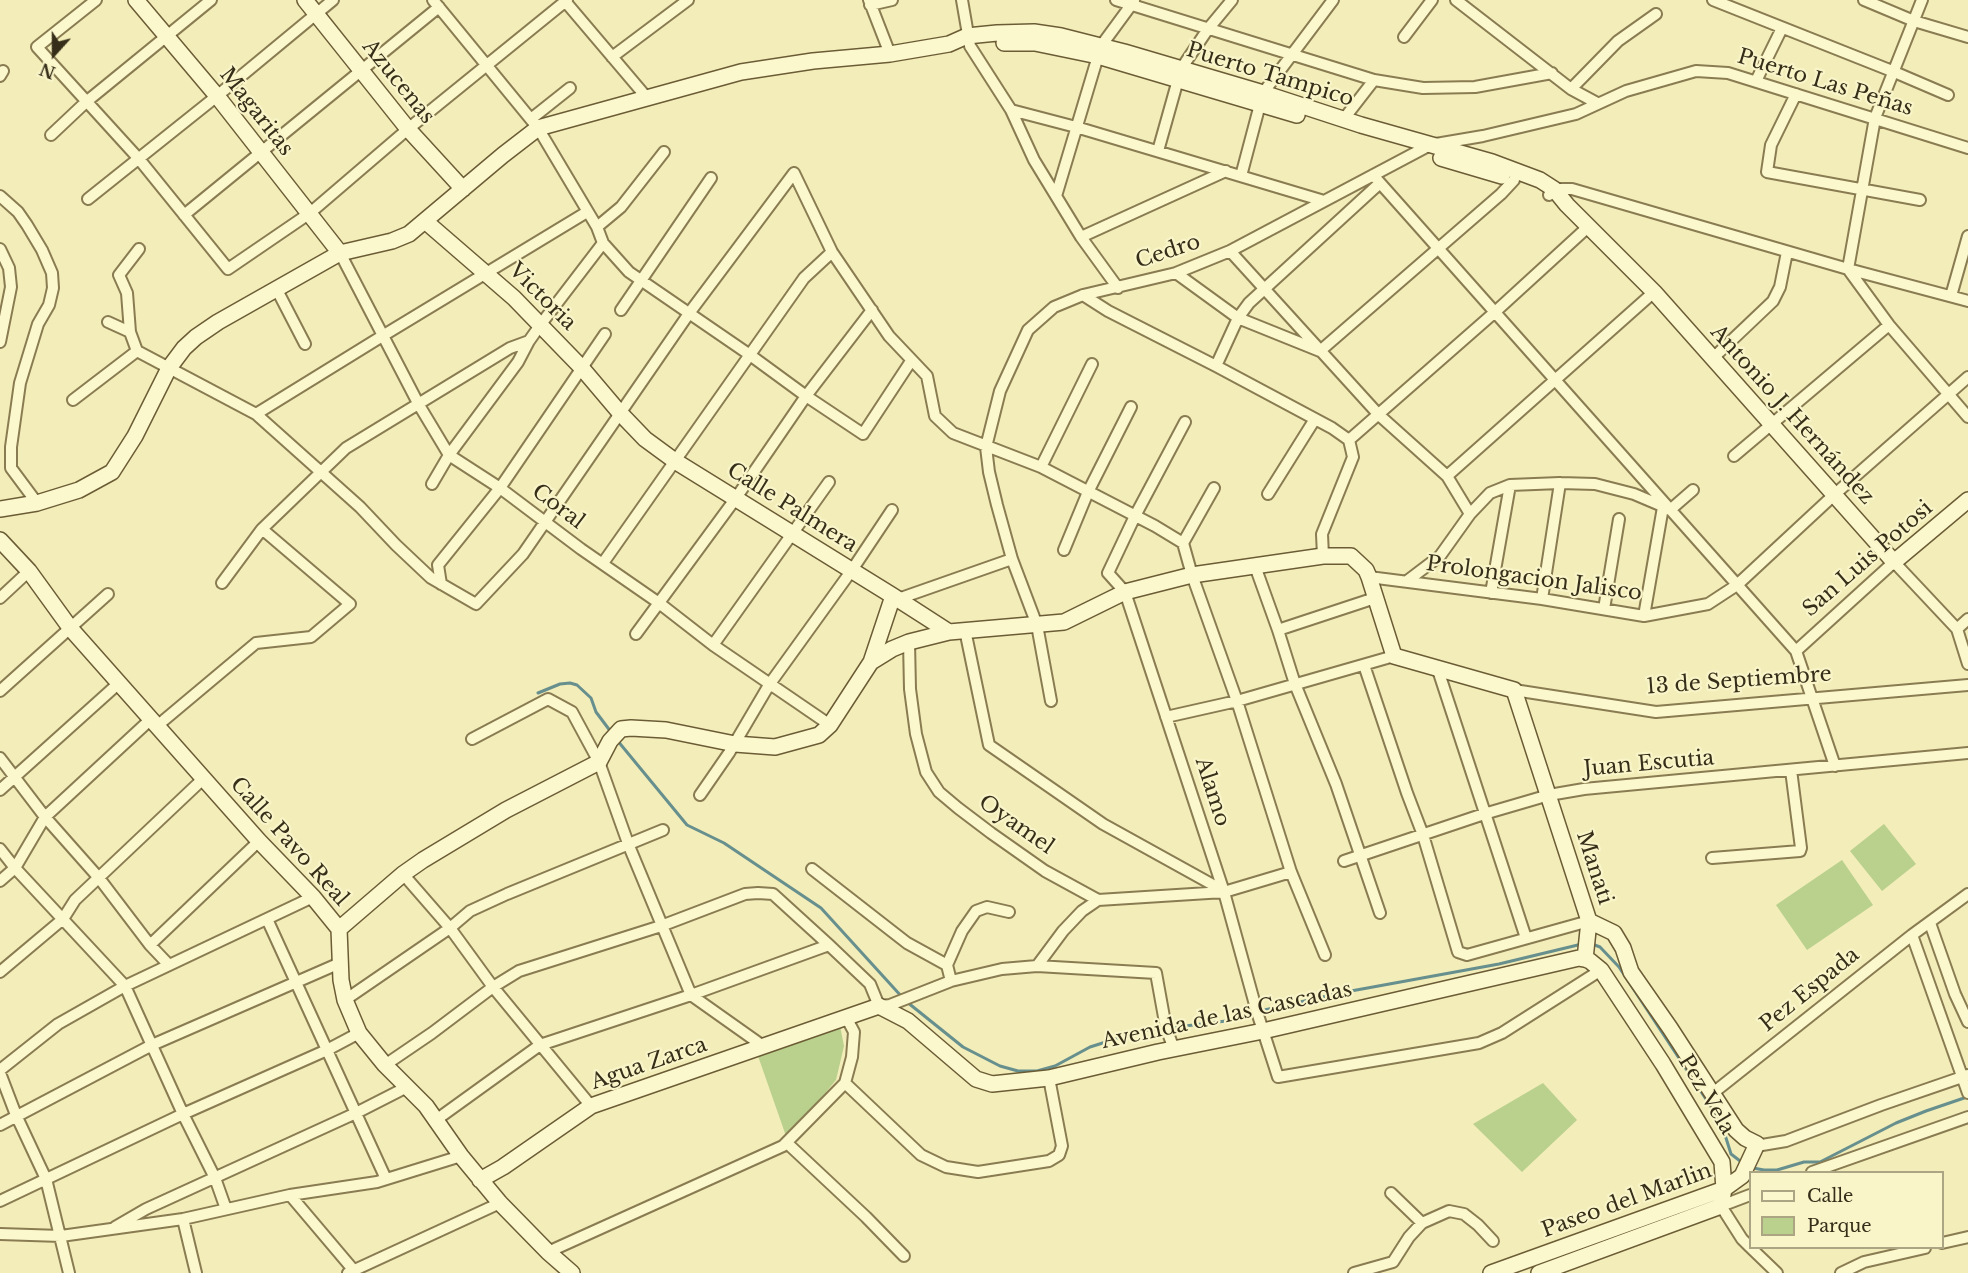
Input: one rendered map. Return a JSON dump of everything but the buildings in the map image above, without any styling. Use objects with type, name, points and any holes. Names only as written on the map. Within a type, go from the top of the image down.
[{"type":"street","points":[[96,0],[37,47],[139,159],[228,270],[310,213],[408,129],[566,1],[648,99]]},
{"type":"street","name":"Magaritas","points":[[136,0],[217,96],[340,253]]},
{"type":"street","points":[[51,135],[86,102],[211,0]]},
{"type":"street","name":"Azucenas","points":[[304,0],[408,129],[463,189]]},
{"type":"street","points":[[88,199],[333,0]]},
{"type":"street","points":[[612,57],[688,0]]},
{"type":"street","points":[[890,54],[870,2],[892,0]]},
{"type":"street","points":[[962,0],[968,41],[1011,110],[1034,160],[1081,237],[1118,288]]},
{"type":"street","points":[[1116,0],[1133,2],[1208,29],[1374,80],[1423,88],[1475,87],[1552,73]]},
{"type":"street","points":[[1158,151],[1179,75],[1208,29],[1232,0]]},
{"type":"street","points":[[1240,176],[1262,99],[1291,55],[1333,0]]},
{"type":"street","points":[[1404,37],[1432,0]]},
{"type":"street","points":[[1456,0],[1571,89],[1597,104]]},
{"type":"street","points":[[1713,0],[1948,95]]},
{"type":"street","points":[[1864,0],[1914,21],[1968,37]]},
{"type":"street","points":[[1922,0],[1875,118],[1848,270],[1889,325],[1968,417]]},
{"type":"street","points":[[1056,196],[1099,51],[1133,2]]},
{"type":"street","points":[[184,215],[362,71],[436,4],[535,124],[597,227],[603,243],[629,272],[690,312],[863,434],[911,361]]},
{"type":"street","points":[[1571,89],[1618,41],[1656,14]]},
{"type":"street","points":[[1756,81],[1782,28]]},
{"type":"street","name":"Puerto Tampico","points":[[968,41],[1034,32],[1424,148],[1492,162],[1540,180],[1552,192]]},
{"type":"street","points":[[535,124],[648,99],[741,72],[813,61],[890,54],[968,41]]},
{"type":"street","name":"Puerto Las Peñas","points":[[1424,148],[1555,120],[1576,114],[1626,91],[1696,71],[1728,73],[1968,148]]},
{"type":"street","points":[[1343,120],[1374,80]]},
{"type":"street","points":[[0,509],[37,503],[79,490],[112,472],[135,436],[169,368],[196,336],[340,253],[392,241],[408,234],[503,155],[570,88]]},
{"type":"street","points":[[1796,94],[1771,145],[1767,172],[1920,200]]},
{"type":"street","name":"Puerto Tampico","points":[[1262,99],[1343,120],[1552,192]]},
{"type":"street","points":[[1011,110],[1076,127],[1324,201]]},
{"type":"street","name":"Cedro","points":[[1051,701],[1037,625],[1012,559],[994,494],[986,447],[1000,391],[1028,330],[1054,307],[1083,295],[1176,273],[1230,251],[1324,201],[1376,179],[1424,148]]},
{"type":"street","points":[[597,227],[621,207],[664,152]]},
{"type":"street","points":[[1081,237],[1226,171]]},
{"type":"street","points":[[138,249],[119,275],[127,293],[130,332],[136,351],[256,414],[360,507],[430,578],[476,604],[523,554],[690,312],[794,173],[832,252],[889,336],[927,376],[935,416],[952,433],[1041,467],[1183,543],[1237,701],[1291,872],[1325,955]]},
{"type":"street","points":[[621,310],[711,178]]},
{"type":"street","points":[[1216,366],[1238,318],[1249,303],[1376,179],[1555,378],[1666,508],[1796,651],[1835,766]]},
{"type":"street","points":[[1320,351],[1501,194],[1514,180]]},
{"type":"street","points":[[1552,192],[1572,189],[1848,270],[1968,301]]},
{"type":"street","name":"Antonio J. Hernández","points":[[1552,192],[1568,205],[1654,292],[1894,562],[1957,629],[1968,664]]},
{"type":"street","points":[[0,196],[18,212],[27,225],[52,273],[53,288],[49,305],[38,324],[21,383],[11,447],[11,468],[37,503]]},
{"type":"street","points":[[256,414],[587,212]]},
{"type":"street","name":"Victoria","points":[[425,221],[487,273],[541,324],[620,413]]},
{"type":"street","points":[[1349,440],[1589,226]]},
{"type":"street","points":[[1951,296],[1968,236]]},
{"type":"street","points":[[432,484],[449,455],[518,362],[541,324],[603,243]]},
{"type":"street","points":[[0,249],[9,268],[11,287],[0,342]]},
{"type":"street","points":[[1230,251],[1379,415],[1447,476],[1470,514]]},
{"type":"street","points":[[603,563],[804,278],[832,252]]},
{"type":"street","points":[[1713,358],[1773,302],[1780,287],[1787,252]]},
{"type":"street","name":"Coral","points":[[340,253],[419,405],[449,455],[546,521],[574,544],[769,685],[830,725]]},
{"type":"street","points":[[1176,273],[1238,318],[1320,351]]},
{"type":"street","points":[[276,288],[306,344]]},
{"type":"street","points":[[1447,476],[1654,292]]},
{"type":"street","points":[[1083,295],[1108,311],[1315,419],[1349,440],[1353,458],[1322,534],[1323,556]]},
{"type":"street","points":[[636,634],[736,498],[806,396],[872,310]]},
{"type":"street","points":[[108,322],[130,332]]},
{"type":"street","points":[[1734,456],[1889,325]]},
{"type":"street","points":[[441,584],[438,565],[500,488],[605,334]]},
{"type":"street","points":[[222,584],[262,529],[346,448],[367,433],[419,405],[510,348],[529,341]]},
{"type":"street","points":[[73,400],[136,351]]},
{"type":"street","points":[[1041,467],[1092,364]]},
{"type":"street","name":"Prolongacion Jalisco","points":[[1369,577],[1542,599],[1644,616],[1708,604],[1737,585],[1968,377]]},
{"type":"street","points":[[1064,550],[1088,492],[1131,407]]},
{"type":"street","name":"Calle Palmera","points":[[620,413],[645,439],[675,461],[949,632]]},
{"type":"street","points":[[1268,494],[1315,419]]},
{"type":"street","points":[[1135,516],[1185,422]]},
{"type":"street","points":[[713,645],[830,482]]},
{"type":"street","points":[[1542,599],[1560,483]]},
{"type":"street","points":[[1407,581],[1440,556],[1470,514],[1491,493],[1510,485],[1595,484],[1635,495],[1666,508]]},
{"type":"street","points":[[1491,593],[1510,485]]},
{"type":"street","points":[[1183,543],[1214,488]]},
{"type":"street","points":[[1644,616],[1666,508],[1693,490]]},
{"type":"street","name":"San Luis Potosi","points":[[1796,651],[1894,562],[1968,500]]},
{"type":"street","points":[[700,795],[735,744],[769,685],[892,510]]},
{"type":"street","name":"Alamo","points":[[1135,516],[1108,573],[1125,592],[1224,892],[1278,1077],[1479,1043],[1502,1033],[1601,970]]},
{"type":"street","points":[[1605,609],[1619,519]]},
{"type":"street","points":[[0,881],[15,868],[45,817],[154,722],[256,643],[311,637],[350,604],[262,529]]},
{"type":"street","name":"Calle Pavo Real","points":[[0,540],[29,571],[71,629],[260,841],[314,897],[339,929],[340,963],[345,1000],[359,1033],[385,1065],[426,1106],[480,1180],[500,1203],[572,1273]]},
{"type":"street","points":[[871,662],[909,642],[949,632],[1064,622],[1125,592],[1192,574],[1323,556],[1351,556],[1366,570],[1394,656],[1237,701],[1166,717]]},
{"type":"street","points":[[339,929],[403,874],[423,860],[506,810],[599,762],[610,741],[621,729],[666,730],[735,744],[776,747],[819,735],[830,725],[871,662],[896,597],[1012,559]]},
{"type":"street","points":[[1255,566],[1295,684],[1336,784],[1380,913]]},
{"type":"street","points":[[0,598],[29,571]]},
{"type":"street","points":[[0,691],[108,594]]},
{"type":"street","points":[[1278,630],[1375,598]]},
{"type":"street","points":[[1957,629],[1968,619]]},
{"type":"street","points":[[965,630],[989,745],[1103,824],[1224,892]]},
{"type":"street","name":"Oyamel","points":[[909,642],[910,689],[916,734],[926,772],[939,792],[991,833],[1045,871],[1098,900]]},
{"type":"street","name":"13 de Septiembre","points":[[1394,656],[1514,690],[1656,711],[1968,685]]},
{"type":"street","points":[[1364,665],[1423,835],[1458,952],[1467,955],[1589,921],[1585,959],[1601,970]]},
{"type":"street","points":[[1438,670],[1526,938]]},
{"type":"street","points":[[0,790],[119,683]]},
{"type":"street","name":"Manati","points":[[1514,690],[1589,921],[1614,933],[1623,948],[1631,972],[1713,1093]]},
{"type":"street","points":[[472,739],[548,699],[572,712],[599,762],[629,846],[692,995],[763,1046]]},
{"type":"street","name":"Juan Escutia","points":[[1344,861],[1549,795],[1584,789],[1968,753]]},
{"type":"street","points":[[0,758],[45,817],[99,878],[150,945],[169,965]]},
{"type":"street","points":[[1712,858],[1796,853],[1801,848],[1791,770]]},
{"type":"street","points":[[0,972],[63,919],[75,900],[204,778]]},
{"type":"street","points":[[345,1000],[450,928],[470,911],[663,830]]},
{"type":"street","points":[[150,945],[260,841]]},
{"type":"street","points":[[0,849],[124,986],[215,1178],[226,1209]]},
{"type":"street","points":[[812,869],[907,943],[947,965]]},
{"type":"street","points":[[1037,966],[1063,931],[1082,911],[1098,900],[1224,892],[1291,872]]},
{"type":"street","points":[[403,874],[450,928],[493,987],[591,1106]]},
{"type":"street","points":[[385,1065],[493,987],[519,971],[661,926],[745,894],[773,894],[870,984],[885,1005],[911,998],[951,981],[1002,969],[1037,966],[1156,973],[1166,1028],[1174,1048]]},
{"type":"street","name":"Pez Espada","points":[[1713,1093],[1912,935],[1968,894]]},
{"type":"street","points":[[69,1273],[46,1179],[16,1115],[0,1072],[58,1024],[124,986],[314,897]]},
{"type":"street","points":[[951,981],[947,965],[962,931],[976,911],[987,907],[1009,912]]},
{"type":"street","points":[[267,919],[386,1179]]},
{"type":"street","points":[[1930,923],[1955,994],[1968,1022]]},
{"type":"street","points":[[1912,935],[1965,1077],[1967,1091]]},
{"type":"street","points":[[436,1120],[540,1045],[692,995],[829,945]]},
{"type":"street","name":"Avenida de las Cascadas","points":[[885,1005],[976,1079],[992,1084],[1049,1078],[1174,1048],[1263,1031],[1585,959]]},
{"type":"street","points":[[0,1125],[152,1045],[340,963]]},
{"type":"street","name":"Pez Vela","points":[[1601,970],[1663,1064],[1722,1162],[1724,1189],[1721,1206]]},
{"type":"street","name":"Agua Zarca","points":[[480,1180],[503,1167],[591,1106],[885,1005]]},
{"type":"street","points":[[548,1252],[787,1143],[845,1083],[852,1057],[854,1032],[846,1017]]},
{"type":"street","points":[[0,1201],[183,1113],[327,1050],[359,1033]]},
{"type":"street","points":[[1713,1093],[1736,1130],[1745,1138],[1762,1145],[1786,1142],[1881,1105],[1965,1077]]},
{"type":"street","points":[[845,1083],[921,1155],[946,1167],[978,1172],[1049,1161],[1059,1155],[1062,1146],[1049,1078]]},
{"type":"street","points":[[112,1229],[146,1209],[356,1113],[407,1087]]},
{"type":"street","points":[[1818,1171],[1968,1117]]},
{"type":"street","points":[[787,1143],[904,1256]]},
{"type":"street","name":"Paseo del Marlin","points":[[1491,1273],[1724,1189],[1742,1176],[1757,1144]]},
{"type":"street","points":[[0,1234],[61,1236],[183,1219],[290,1195],[386,1179],[461,1155]]},
{"type":"street","points":[[1391,1192],[1422,1224]]},
{"type":"street","points":[[290,1195],[352,1272],[500,1203]]},
{"type":"street","name":"Paseo del Marlin","points":[[1539,1273],[1749,1195]]},
{"type":"street","points":[[1721,1206],[1742,1239],[1749,1245]]},
{"type":"street","points":[[1354,1273],[1393,1262],[1409,1237],[1422,1224],[1449,1211],[1464,1214],[1493,1241]]},
{"type":"street","points":[[183,1219],[196,1273]]},
{"type":"street","points":[[1944,1243],[1968,1237]]},
{"type":"street","points":[[1572,1243],[1579,1258]]},
{"type":"street","points":[[1753,1249],[1777,1273]]},
{"type":"street","points":[[1841,1273],[1864,1262],[1921,1249]]},
{"type":"street","points":[[1393,1262],[1397,1273]]},
{"type":"green space","points":[[1884,824],[1916,864],[1882,891],[1850,851]]},
{"type":"green space","points":[[1842,860],[1873,905],[1807,950],[1776,905]]},
{"type":"green space","points":[[840,1026],[844,1046],[836,1080],[792,1133],[786,1136],[758,1056]]},
{"type":"green space","points":[[1543,1083],[1577,1120],[1522,1172],[1473,1124]]},
{"type":"waterway","points":[[538,693],[560,684],[577,685],[591,698],[596,712],[611,732]]},
{"type":"waterway","points":[[617,740],[687,825],[724,843],[821,908],[902,997]]},
{"type":"waterway","points":[[1260,1011],[1340,993],[1499,964],[1582,944]]},
{"type":"waterway","points":[[1592,944],[1600,947],[1619,967],[1721,1122],[1731,1154],[1744,1164]]},
{"type":"waterway","points":[[907,1002],[963,1047],[1000,1066],[1018,1071],[1037,1071],[1055,1066],[1090,1047],[1133,1032],[1162,1028]]},
{"type":"waterway","points":[[1169,1028],[1234,1020],[1254,1013]]},
{"type":"waterway","points":[[1753,1168],[1777,1170],[1804,1162],[1820,1162],[1896,1123],[1967,1097]]}]
